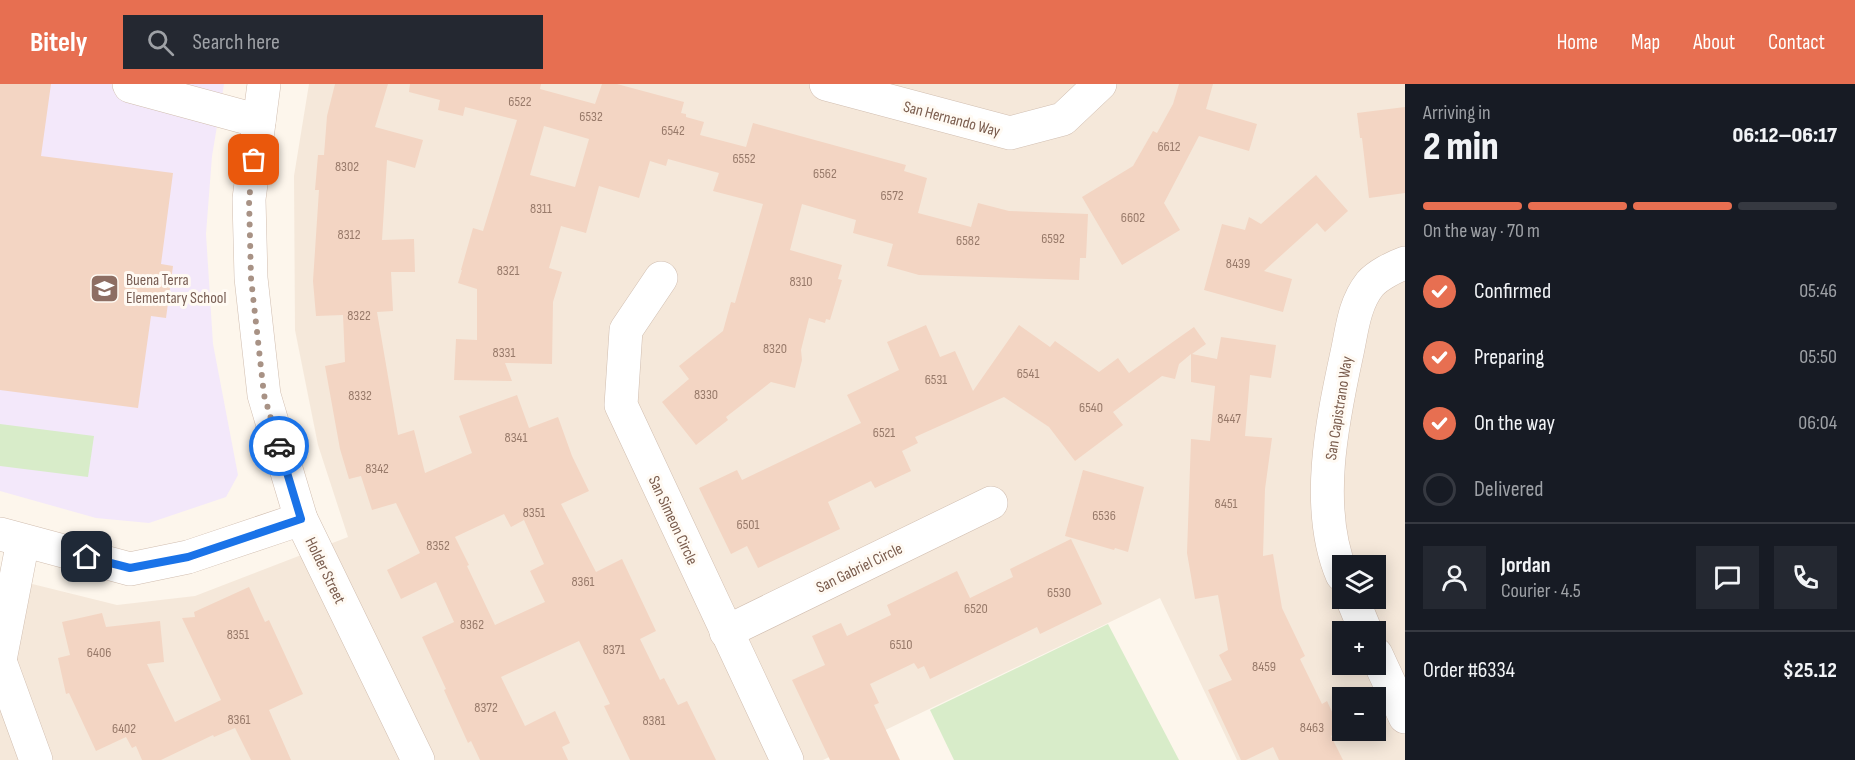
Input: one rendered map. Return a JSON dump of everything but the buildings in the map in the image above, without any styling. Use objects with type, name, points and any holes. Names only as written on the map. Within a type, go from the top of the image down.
[{"type":"street","points":[[129,84],[259,121]]},
{"type":"street","name":"Holder Street","points":[[264,84],[249,199],[253,290],[264,395],[301,519],[418,760]]},
{"type":"street","name":"San Hernando Way","points":[[826,84],[1010,133],[1063,118],[1100,84]]},
{"type":"street","name":"San Capistrano Way","points":[[1335,555],[1328,506],[1329,461],[1334,411],[1358,305],[1371,283],[1394,267],[1405,263]]},
{"type":"street","name":"San Simeon Circle","points":[[661,278],[626,330],[621,405],[787,760]]},
{"type":"street","name":"San Gabriel Circle","points":[[726,632],[991,503]]},
{"type":"street","points":[[36,760],[0,660],[12,537],[130,568],[188,557],[301,519]]},
{"type":"street","points":[[1386,675],[1405,717]]},
{"type":"shaded area","name":"Buena Terra Elementary School","points":[[0,84],[224,84],[212,156],[206,234],[213,344],[238,475],[226,497],[149,523],[96,518],[0,491]]},
{"type":"shaded area","points":[[309,84],[1405,84],[1405,760],[1237,760],[1160,598],[823,760],[0,760],[0,576],[117,605],[195,596],[348,537],[318,445],[295,330],[294,176]]},
{"type":"green space","points":[[0,424],[94,436],[88,477],[0,466]]},
{"type":"green space","points":[[1108,624],[1179,760],[954,760],[930,710]]},
{"type":"way so far","points":[[254,160],[249,199],[251,278],[264,395],[279,446]]},
{"type":"place","name":"Buena Terra Elementary School","points":[[105,288]]},
{"type":"route","points":[[87,557],[130,568],[188,557],[301,519],[279,446]]}]
